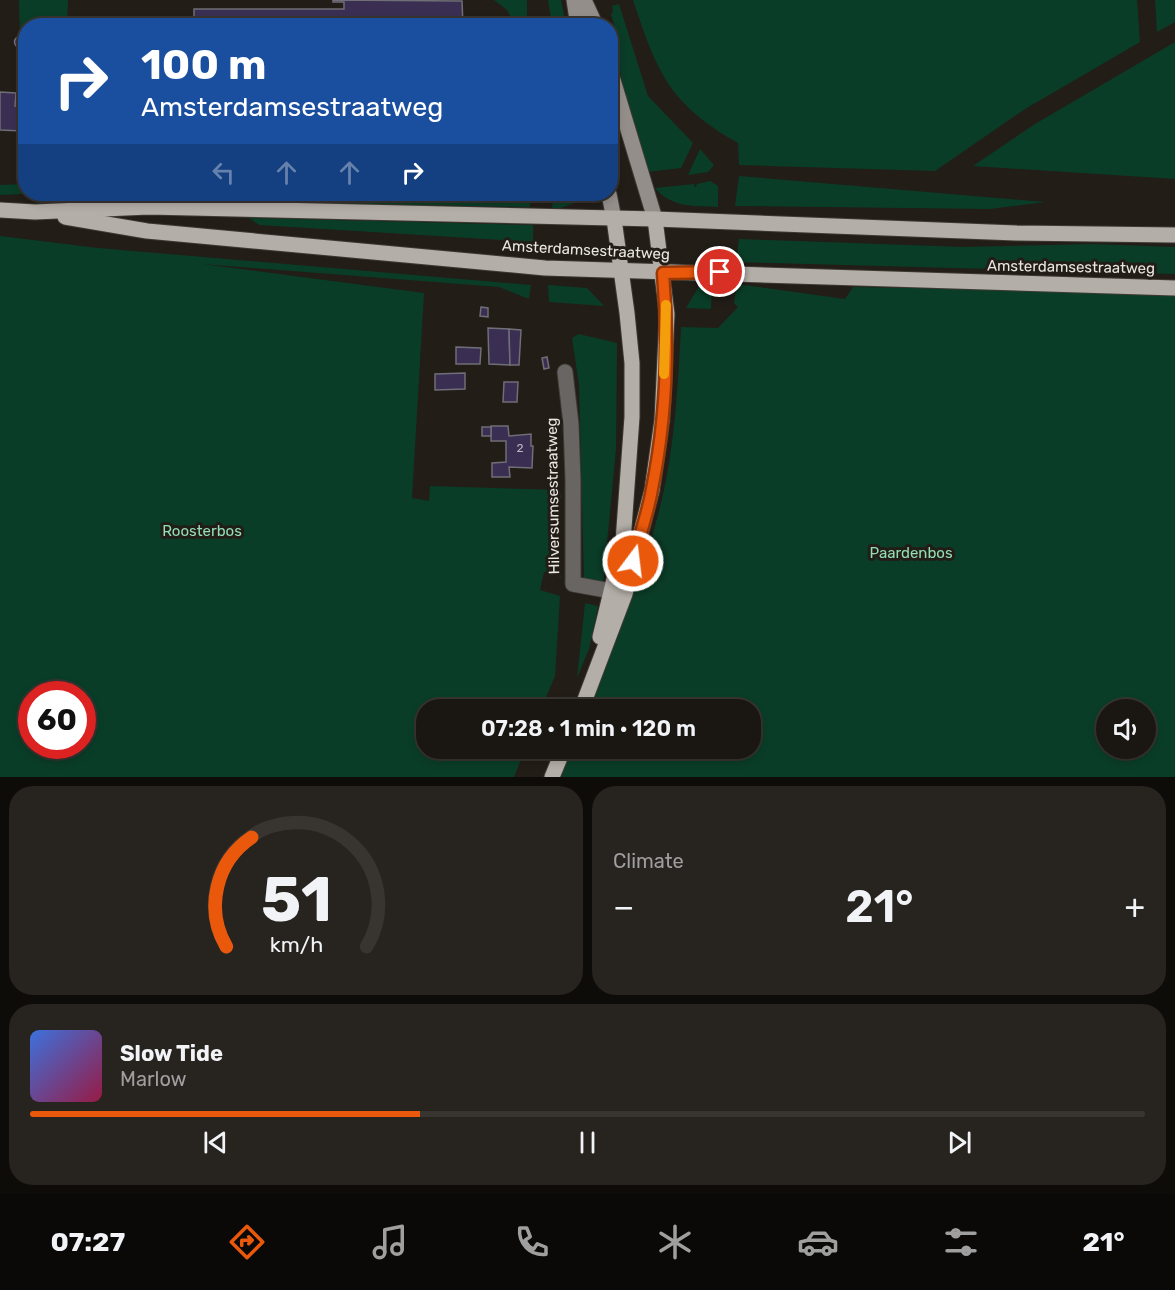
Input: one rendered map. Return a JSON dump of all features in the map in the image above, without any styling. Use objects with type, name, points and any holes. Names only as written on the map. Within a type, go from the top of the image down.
[{"type":"main road","points":[[574,0],[577,18]]},
{"type":"main road","points":[[584,0],[592,18]]},
{"type":"main road","points":[[585,699],[652,490],[662,420],[667,314],[663,273],[655,219],[618,96]]},
{"type":"main road","points":[[610,201],[622,271],[632,363],[632,417],[618,592]]},
{"type":"main road","name":"Amsterdamsestraatweg","points":[[0,210],[35,212],[149,207],[655,219],[1016,233],[1175,235]]},
{"type":"main road","name":"Amsterdamsestraatweg","points":[[35,212],[147,231],[545,268],[1175,288]]},
{"type":"main road","points":[[552,777],[559,759]]},
{"type":"street","name":"Hilversumsestraatweg","points":[[565,372],[573,481],[573,584],[618,592]]},
{"type":"green space","points":[[19,0],[68,0],[67,18],[19,18]]},
{"type":"green space","points":[[494,0],[527,0],[527,18],[511,18],[507,10]]},
{"type":"green space","points":[[548,0],[561,0],[565,18],[551,18]]},
{"type":"green space","points":[[633,0],[1137,0],[1140,42],[1025,109],[935,171],[739,165],[738,143],[696,114],[669,84],[650,47]]},
{"type":"green space","points":[[1155,0],[1175,0],[1175,22],[1157,32]]},
{"type":"green space","points":[[619,4],[648,96],[693,143],[681,168],[647,172],[624,92],[618,59],[618,18],[612,18],[612,6]]},
{"type":"green space","points":[[1175,42],[1175,179],[973,166],[1035,124]]},
{"type":"green space","points":[[700,149],[714,165],[708,172],[688,175]]},
{"type":"green space","points":[[739,176],[1045,202],[989,209],[735,206]]},
{"type":"green space","points":[[710,181],[718,186],[718,207],[676,203],[661,195],[655,188],[694,184],[695,188],[697,184]]},
{"type":"green space","points":[[18,184],[18,194],[0,195],[0,185]]},
{"type":"green space","points":[[207,201],[530,201],[530,207]]},
{"type":"green space","points":[[553,201],[576,201],[572,204],[552,211]]},
{"type":"green space","points":[[249,218],[533,225],[533,242],[259,225]]},
{"type":"green space","name":"Roosterbos","points":[[0,236],[98,248],[531,285],[529,299],[499,287],[202,264],[424,293],[412,498],[429,501],[430,486],[561,490],[561,577],[544,572],[540,590],[560,596],[555,676],[545,699],[416,699],[416,759],[521,759],[514,777],[0,777]]},
{"type":"green space","points":[[739,239],[964,247],[1092,244],[1175,247],[1175,274],[736,262]]},
{"type":"green space","points":[[712,284],[711,309],[686,308],[699,286]]},
{"type":"green space","name":"Paardenbos","points":[[737,284],[845,299],[853,287],[1175,293],[1175,777],[561,777],[568,759],[761,759],[761,699],[592,699],[638,579],[662,499],[673,435],[681,327],[718,328],[738,307],[734,303]]},
{"type":"green space","points":[[548,285],[587,288],[604,306],[549,302]]},
{"type":"green space","points":[[579,334],[617,343],[616,449],[603,585],[584,581],[579,385],[572,338]]},
{"type":"green space","points":[[585,603],[598,606],[589,649],[577,678]]},
{"type":"building","points":[[333,0],[462,1],[463,18],[194,18],[194,9],[344,9],[344,2],[333,2]]},
{"type":"building","points":[[0,92],[16,93],[18,131],[0,130]]},
{"type":"building","points":[[481,307],[488,308],[488,317],[480,316]]},
{"type":"building","points":[[488,328],[509,329],[510,365],[489,364]]},
{"type":"building","points":[[509,329],[521,330],[519,365],[510,365]]},
{"type":"building","points":[[456,347],[481,348],[480,364],[456,364]]},
{"type":"building","points":[[547,357],[549,368],[544,369],[542,358]]},
{"type":"building","points":[[465,373],[465,389],[435,390],[435,374]]},
{"type":"building","points":[[504,382],[518,382],[517,402],[503,402]]},
{"type":"building","points":[[491,426],[508,426],[509,436],[531,434],[532,468],[509,467],[510,477],[492,477],[492,463],[506,462],[506,441],[491,441]]},
{"type":"building","points":[[482,427],[491,427],[491,436],[482,436]]},
{"type":"slow traffic","points":[[664,374],[666,305]]},
{"type":"route","points":[[633,561],[652,490],[662,420],[667,314],[663,273],[720,272]]}]
